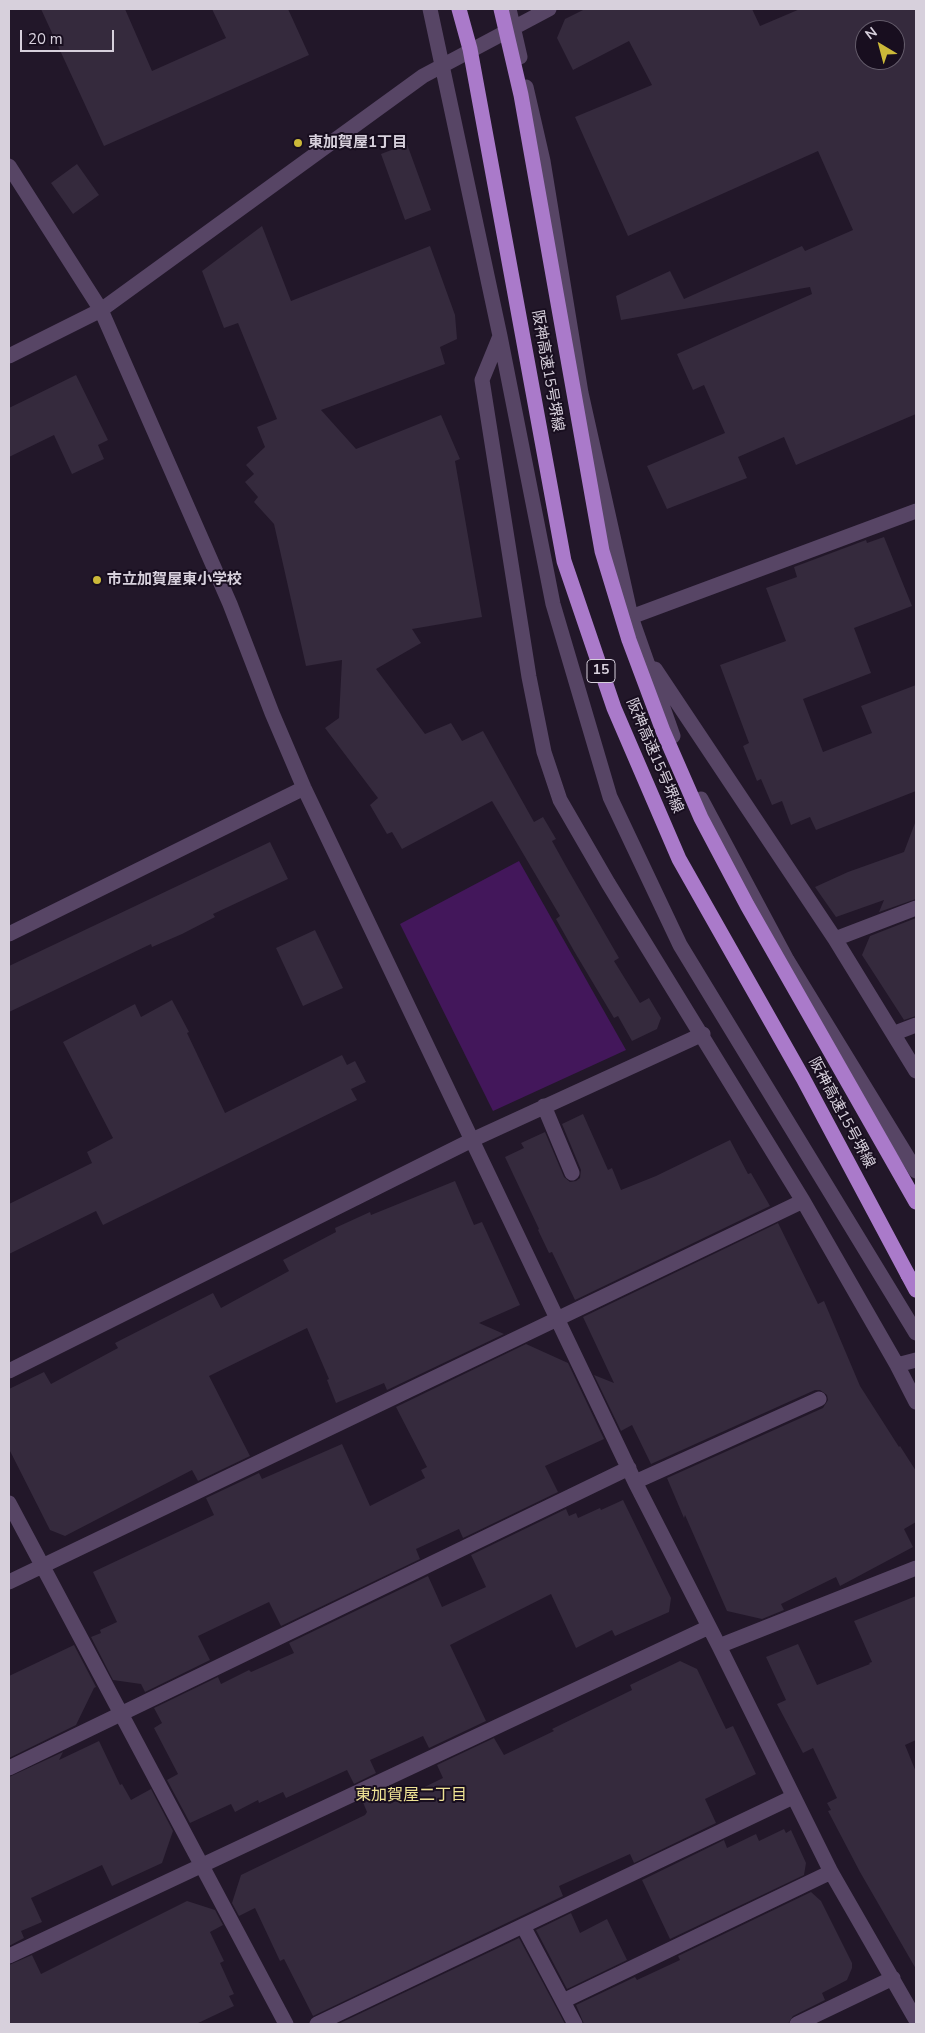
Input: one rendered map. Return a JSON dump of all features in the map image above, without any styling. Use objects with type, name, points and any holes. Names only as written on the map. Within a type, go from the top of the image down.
[{"type":"highway","name":"阪神高速15号堺線","points":[[459,9],[470,50],[564,561],[614,708],[679,859],[803,1078],[916,1290]]},
{"type":"highway","name":"阪神高速15号堺線","points":[[501,9],[520,95],[602,551],[629,640],[662,731],[701,818],[747,905],[916,1202]]},
{"type":"street","points":[[430,9],[500,336],[553,604],[610,797],[680,945],[916,1333]]},
{"type":"street","points":[[509,9],[543,161],[581,392],[631,617],[670,730],[707,813],[787,960],[916,1172]]},
{"type":"street","points":[[9,356],[100,310],[423,76],[549,9]]},
{"type":"street","points":[[9,166],[100,310],[230,604],[272,713],[304,788],[556,1318],[632,1475],[831,1872],[916,2020]]},
{"type":"street","points":[[500,336],[482,380],[528,667],[544,752],[560,800],[608,883],[803,1201],[897,1365],[916,1402]]},
{"type":"street","points":[[631,617],[916,511]]},
{"type":"street","points":[[643,652],[836,939],[895,1033],[916,1071]]},
{"type":"street","points":[[9,934],[304,788]]},
{"type":"street","points":[[836,939],[916,908]]},
{"type":"street","points":[[895,1033],[916,1025]]},
{"type":"street","points":[[9,1371],[472,1140],[702,1034]]},
{"type":"street","points":[[544,1106],[572,1173]]},
{"type":"street","points":[[9,1582],[803,1201]]},
{"type":"street","points":[[897,1365],[916,1360]]},
{"type":"street","points":[[9,1768],[632,1475],[819,1399]]},
{"type":"street","points":[[9,1504],[286,2024]]},
{"type":"street","points":[[719,1646],[916,1568]]},
{"type":"street","points":[[9,1956],[709,1627]]},
{"type":"street","points":[[317,2024],[793,1797]]},
{"type":"street","points":[[563,2001],[831,1872]]},
{"type":"street","points":[[523,1926],[575,2024]]},
{"type":"street","points":[[797,2024],[893,1978]]},
{"type":"shaded area","points":[[519,861],[626,1050],[493,1111],[400,924]]},
{"type":"building","points":[[41,9],[125,9],[152,71],[226,38],[212,9],[288,9],[309,55],[104,146]]},
{"type":"building","points":[[585,9],[752,9],[760,26],[800,9],[916,9],[916,414],[796,465],[784,437],[738,457],[747,478],[667,509],[647,466],[725,433],[704,385],[693,390],[677,354],[812,294],[810,287],[621,320],[616,296],[670,271],[684,299],[802,246],[805,251],[853,230],[818,151],[628,236],[575,117],[652,85],[629,41],[573,70],[557,38],[565,19]]},
{"type":"building","points":[[407,144],[431,210],[405,220],[381,154]]},
{"type":"building","points":[[77,164],[99,195],[73,214],[51,183]]},
{"type":"building","points":[[262,226],[291,301],[430,246],[455,315],[457,339],[440,347],[445,364],[321,410],[356,449],[441,415],[460,459],[455,461],[482,617],[412,629],[421,643],[376,669],[425,734],[451,723],[462,741],[483,731],[534,822],[543,817],[556,839],[552,841],[619,958],[614,961],[640,1003],[649,998],[661,1018],[657,1029],[632,1041],[618,1016],[614,1018],[574,951],[556,919],[560,916],[492,801],[402,849],[392,832],[387,834],[370,805],[378,798],[325,728],[339,718],[342,660],[306,666],[274,524],[254,502],[258,497],[245,482],[254,474],[246,465],[265,447],[257,427],[277,419],[238,323],[224,328],[202,271]]},
{"type":"building","points":[[76,375],[108,440],[98,445],[104,459],[72,474],[54,435],[9,457],[9,408]]},
{"type":"building","points":[[884,537],[912,606],[854,628],[871,673],[803,699],[823,752],[872,733],[861,706],[916,685],[916,791],[816,830],[810,817],[791,825],[782,801],[772,805],[761,779],[757,781],[743,746],[749,743],[720,665],[786,641],[766,588],[797,577],[794,567],[866,540],[867,543]]},
{"type":"building","points":[[915,823],[916,899],[879,912],[884,900],[836,917],[815,887],[848,872],[904,852]]},
{"type":"building","points":[[270,842],[288,879],[213,914],[215,917],[182,934],[152,947],[151,944],[9,1012],[9,966]]},
{"type":"building","points":[[916,918],[916,1016],[904,1020],[862,955],[870,936]]},
{"type":"building","points":[[315,930],[343,988],[303,1006],[276,948]]},
{"type":"building","points":[[172,1000],[189,1032],[187,1033],[225,1113],[342,1055],[347,1065],[355,1061],[366,1082],[351,1089],[357,1100],[103,1225],[96,1211],[9,1254],[9,1204],[92,1163],[87,1152],[113,1138],[63,1042],[135,1004],[141,1017]]},
{"type":"building","points":[[583,1114],[608,1170],[612,1168],[621,1190],[656,1176],[730,1140],[748,1174],[751,1173],[770,1206],[575,1300],[552,1252],[549,1253],[505,1157],[524,1148],[521,1143],[545,1132],[564,1177],[570,1182],[576,1181],[580,1178],[581,1170],[562,1124]]},
{"type":"building","points":[[455,1181],[474,1225],[482,1222],[520,1305],[479,1323],[504,1334],[387,1390],[384,1383],[336,1403],[327,1380],[329,1379],[307,1328],[209,1376],[250,1456],[198,1481],[192,1470],[65,1536],[50,1530],[9,1449],[9,1389],[44,1372],[51,1384],[118,1348],[115,1343],[213,1293],[221,1308],[289,1271],[283,1260],[336,1232],[335,1228],[370,1212],[371,1215]]},
{"type":"building","points":[[778,1223],[818,1304],[824,1301],[860,1386],[916,1471],[916,1522],[904,1529],[913,1547],[840,1586],[836,1577],[781,1604],[784,1610],[762,1619],[727,1611],[667,1478],[823,1408],[828,1400],[827,1395],[820,1390],[815,1390],[651,1464],[632,1425],[621,1431],[594,1375],[614,1383],[583,1317]]},
{"type":"building","points":[[526,1344],[568,1363],[604,1439],[545,1466],[558,1492],[463,1538],[459,1529],[416,1549],[420,1559],[281,1626],[269,1602],[198,1636],[210,1660],[145,1692],[141,1684],[113,1680],[91,1637],[101,1633],[100,1630],[117,1622],[93,1572],[214,1515],[206,1498],[259,1473],[262,1479],[342,1444],[370,1506],[425,1478],[421,1470],[427,1467],[396,1407]]},
{"type":"building","points":[[623,1500],[671,1598],[669,1612],[615,1636],[612,1630],[576,1648],[551,1594],[450,1645],[486,1721],[429,1748],[423,1736],[370,1760],[376,1773],[354,1784],[347,1770],[286,1798],[283,1792],[259,1803],[258,1800],[235,1812],[231,1804],[190,1823],[167,1780],[178,1774],[154,1728],[162,1723],[154,1708],[218,1677],[221,1684],[249,1670],[251,1672],[294,1653],[289,1643],[428,1576],[442,1607],[486,1587],[471,1555],[566,1509],[569,1516],[576,1513],[578,1518]]},
{"type":"building","points":[[916,1596],[916,1740],[905,1745],[916,1772],[916,1969],[860,1872],[828,1811],[831,1810],[827,1803],[837,1798],[813,1748],[803,1753],[777,1704],[786,1700],[766,1657],[798,1644],[817,1685],[870,1664],[872,1662],[854,1621]]},
{"type":"building","points":[[74,1645],[96,1687],[76,1725],[9,1758],[9,1676]]},
{"type":"building","points":[[680,1661],[697,1669],[726,1729],[733,1726],[756,1774],[705,1799],[716,1823],[634,1863],[630,1854],[559,1886],[563,1896],[313,2016],[284,1959],[280,1961],[255,1908],[239,1916],[232,1903],[241,1875],[365,1815],[367,1812],[362,1800],[384,1790],[390,1804],[443,1778],[437,1765],[494,1738],[504,1755],[632,1690],[630,1685]]},
{"type":"building","points":[[99,1741],[120,1785],[122,1784],[131,1800],[151,1789],[173,1831],[162,1863],[112,1886],[102,1865],[31,1898],[42,1922],[21,1931],[24,1938],[9,1946],[9,1777],[63,1752],[59,1760]]},
{"type":"building","points":[[784,1829],[786,1833],[791,1830],[806,1863],[804,1875],[670,1939],[642,1880],[724,1840],[727,1848],[756,1834],[759,1841]]},
{"type":"building","points":[[811,1892],[821,1901],[852,1963],[852,1968],[847,1980],[822,1993],[825,2000],[793,2016],[788,2024],[584,2024],[576,2005],[635,1977],[637,1980],[680,1960],[678,1956]]},
{"type":"building","points":[[187,1901],[215,1910],[223,1925],[210,1932],[224,1961],[220,1963],[234,1994],[229,1996],[234,2006],[196,2024],[9,2024],[9,1965],[32,1955],[41,1974]]},
{"type":"building","points":[[571,1913],[580,1933],[607,1919],[627,1960],[567,1989],[536,1930]]},
{"type":"building","points":[[519,1938],[565,2024],[338,2024]]},
{"type":"place","name":"東加賀屋1丁目","points":[[298,143]]},
{"type":"place","name":"市立加賀屋東小学校","points":[[97,580]]},
{"type":"district","name":"東加賀屋二丁目","points":[[411,1796]]}]
